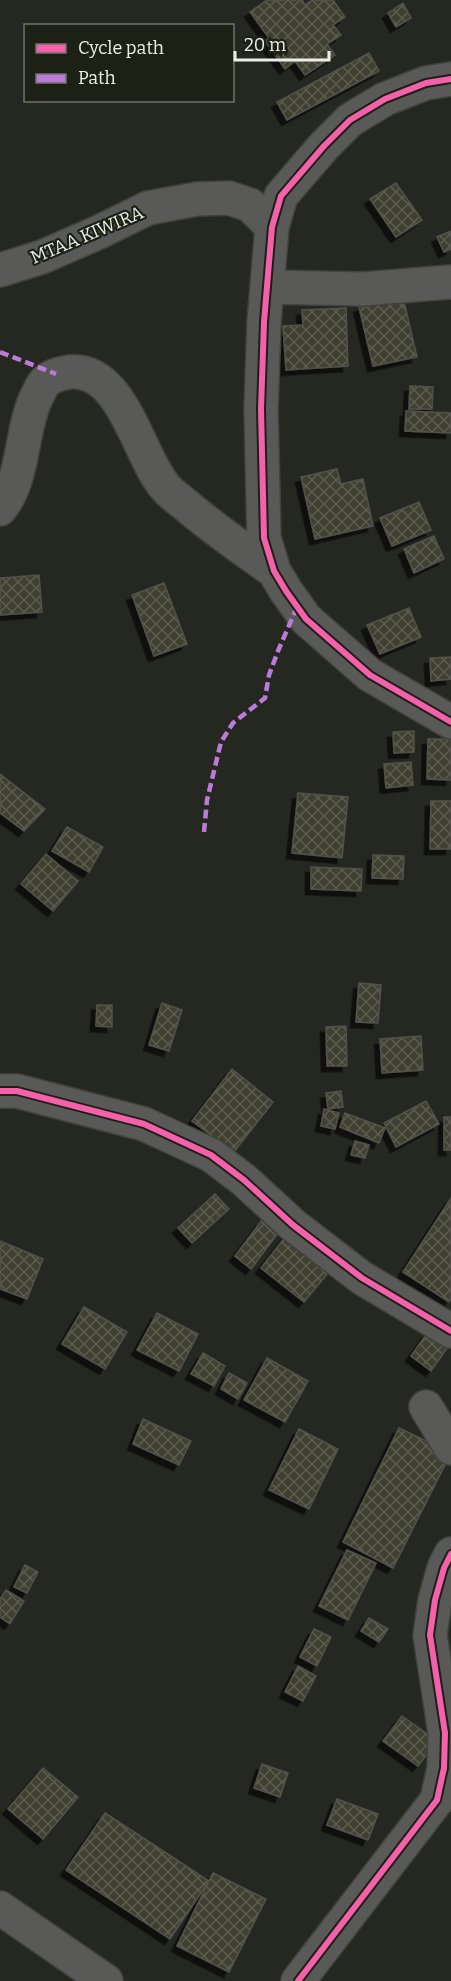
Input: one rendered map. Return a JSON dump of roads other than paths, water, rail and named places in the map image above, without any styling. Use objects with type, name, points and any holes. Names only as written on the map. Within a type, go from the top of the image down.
[{"type":"street","points":[[451,79],[426,83],[386,99],[350,120],[281,196],[272,227],[263,366],[262,476],[264,538],[274,571],[306,619],[370,675],[451,722]]},
{"type":"street","name":"MTAA KIWIRA","points":[[0,270],[42,257],[148,208],[197,199],[228,198],[250,205],[272,227]]},
{"type":"street","points":[[268,287],[363,289],[451,282]]},
{"type":"street","points":[[0,509],[7,500],[17,472],[32,409],[43,383],[56,374],[75,372],[92,376],[111,391],[129,419],[148,462],[166,488],[205,521],[274,571]]},
{"type":"street","points":[[0,1091],[17,1091],[144,1124],[211,1155],[244,1180],[293,1225],[362,1278],[451,1331]]},
{"type":"street","points":[[426,1407],[451,1448]]},
{"type":"street","points":[[298,1981],[444,1804],[445,1733],[430,1635],[435,1600],[444,1568],[451,1554]]},
{"type":"street","points":[[0,1908],[106,1981]]}]
